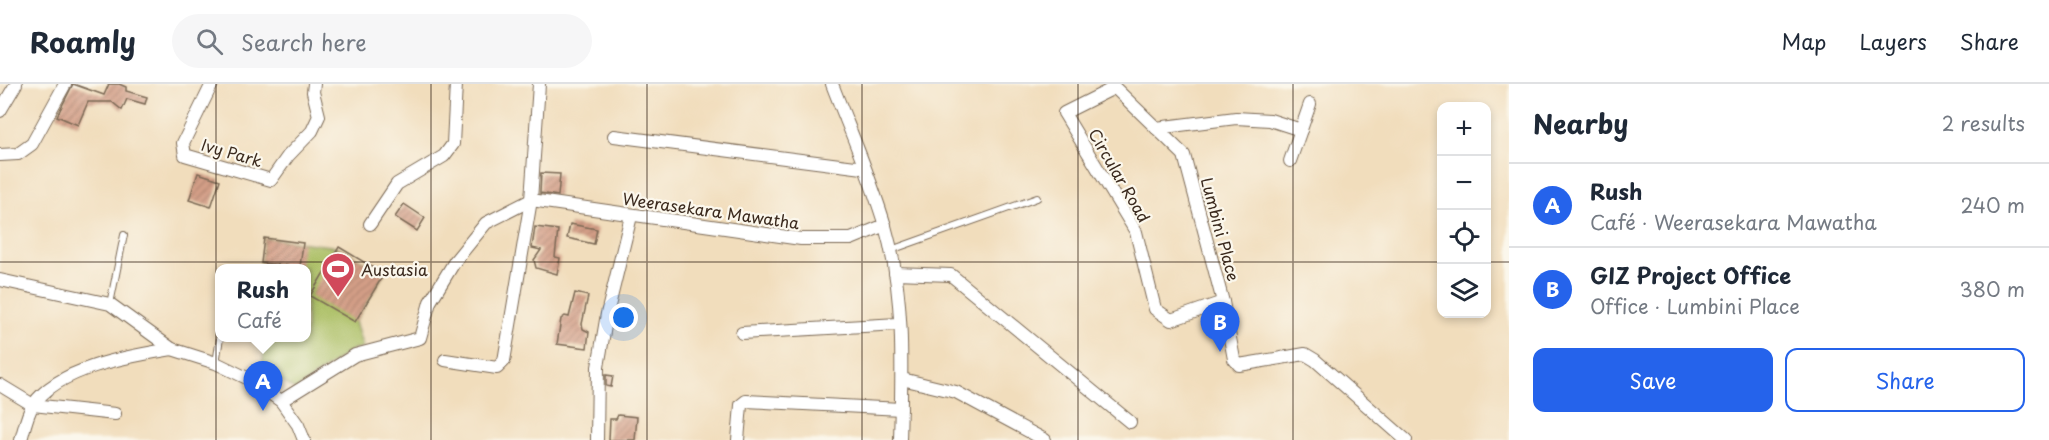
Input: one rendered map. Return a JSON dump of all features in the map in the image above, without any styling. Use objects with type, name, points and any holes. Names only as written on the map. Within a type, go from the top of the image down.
[{"type":"street","points":[[0,111],[16,84]]},
{"type":"street","points":[[0,155],[18,154],[32,144],[65,84]]},
{"type":"street","name":"Ivy Park","points":[[212,84],[183,143],[185,155],[272,180],[288,156],[312,131],[319,116],[313,92],[314,84]]},
{"type":"street","points":[[370,224],[397,184],[444,156],[453,144],[456,84]]},
{"type":"street","points":[[445,360],[497,368],[504,361],[531,200],[539,84]]},
{"type":"street","points":[[832,84],[885,225],[895,273],[902,379],[900,440]]},
{"type":"street","name":"Lumbini Place","points":[[1113,86],[1184,155],[1223,302],[1234,359],[1239,365],[1305,354],[1315,360],[1406,440]]},
{"type":"street","name":"Circular Road","points":[[1113,86],[1064,113],[1136,232],[1155,309],[1171,320],[1223,302]]},
{"type":"street","points":[[1290,161],[1310,104]]},
{"type":"street","points":[[1156,128],[1236,118],[1270,120],[1301,130]]},
{"type":"street","points":[[614,136],[863,168]]},
{"type":"street","points":[[280,401],[355,355],[420,338],[430,302],[455,261],[486,223],[531,200]]},
{"type":"street","name":"Weerasekara Mawatha","points":[[531,200],[801,239],[851,239],[885,225]]},
{"type":"street","points":[[597,440],[600,356],[607,314],[631,216]]},
{"type":"street","points":[[895,273],[951,275],[1130,422]]},
{"type":"street","points":[[0,280],[110,304],[172,349],[216,363],[251,380],[280,401],[298,425],[304,440]]},
{"type":"street","points":[[741,333],[898,324]]},
{"type":"street","points":[[21,440],[33,405],[55,384],[105,363],[172,349]]},
{"type":"street","points":[[902,379],[956,392],[1045,440]]},
{"type":"street","points":[[0,385],[33,405],[115,414]]},
{"type":"street","points":[[738,440],[741,405],[746,401],[901,409]]},
{"type":"lane","points":[[890,250],[1037,198]]},
{"type":"lane","points":[[110,304],[124,236]]},
{"type":"lane","points":[[216,363],[219,342]]},
{"type":"green space","name":"Austasia","points":[[264,238],[339,247],[384,274],[355,322],[363,348],[353,349],[295,390],[262,367],[265,342],[311,342],[311,264],[261,263]]},
{"type":"building","points":[[73,84],[104,95],[109,84],[119,84],[126,87],[126,91],[147,97],[145,104],[127,99],[122,110],[112,102],[88,102],[78,125],[57,116]]},
{"type":"building","points":[[198,173],[220,180],[211,207],[189,200]]},
{"type":"building","points":[[541,173],[560,174],[558,196],[540,193]]},
{"type":"building","points":[[404,204],[425,218],[417,231],[395,217]]},
{"type":"building","points":[[570,224],[597,229],[594,244],[567,238]]},
{"type":"building","points":[[535,227],[558,230],[555,257],[560,258],[557,274],[536,268],[534,260],[541,250],[532,248]]},
{"type":"building","points":[[264,238],[303,243],[300,264],[261,263]]},
{"type":"building","points":[[339,247],[384,274],[355,322],[311,297]]},
{"type":"building","points":[[575,293],[588,296],[582,324],[583,329],[589,332],[587,348],[557,344],[561,319],[565,316],[569,317]]},
{"type":"building","points":[[606,375],[613,376],[611,387],[606,386]]},
{"type":"building","points":[[618,415],[637,417],[635,440],[609,440],[610,419],[616,419]]},
{"type":"place","name":"Austasia","points":[[338,298]]},
{"type":"place","name":"GIZ Project Office","points":[[1220,352]]},
{"type":"place","name":"Rush","points":[[263,411]]}]
